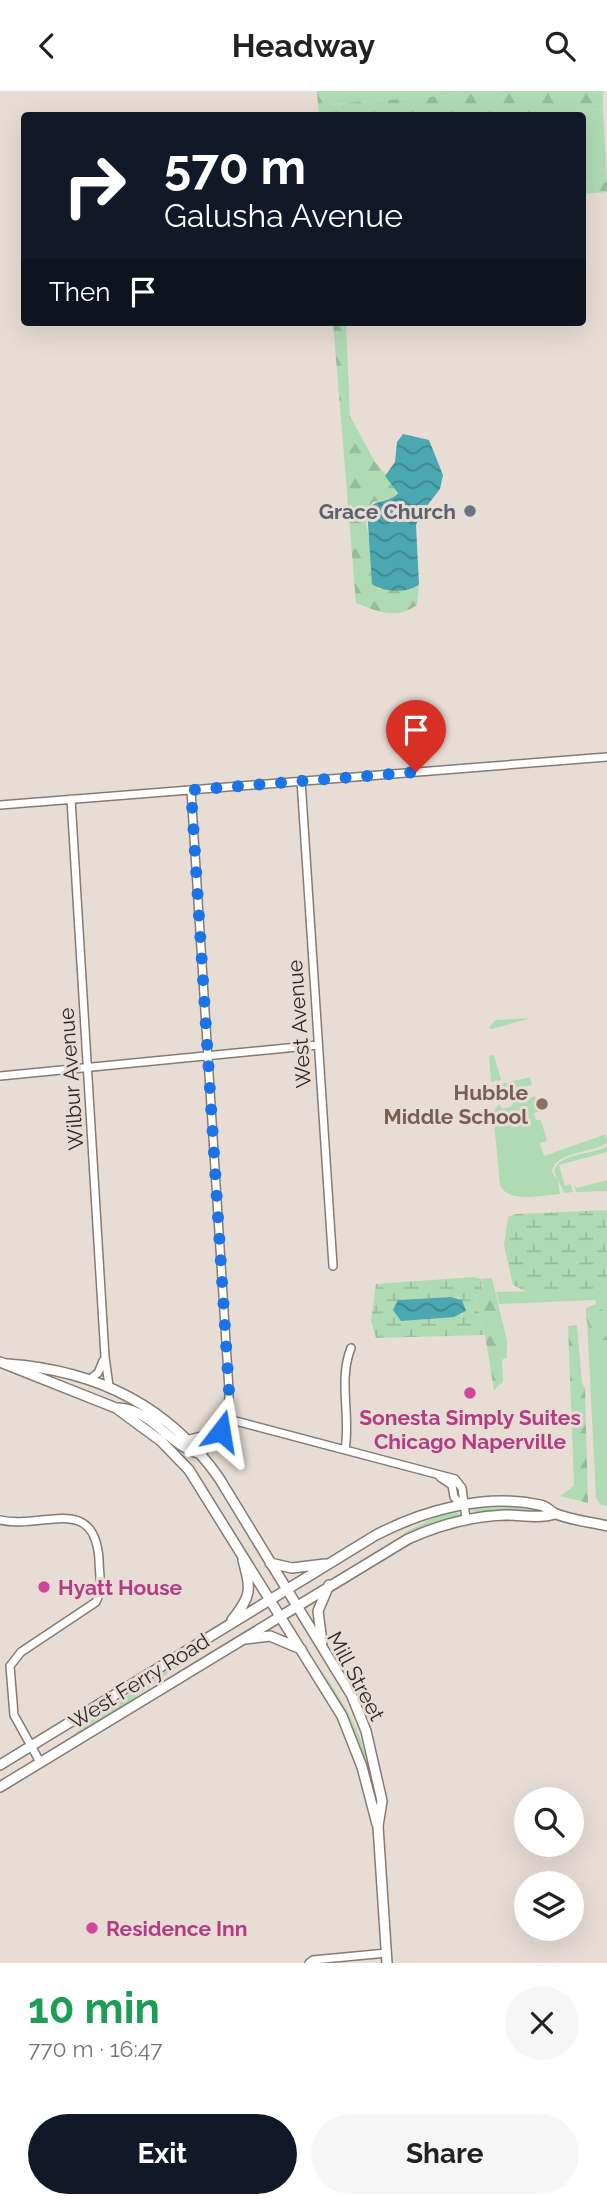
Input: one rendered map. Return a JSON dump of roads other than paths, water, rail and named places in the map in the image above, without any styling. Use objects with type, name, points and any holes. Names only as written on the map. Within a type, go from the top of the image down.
[{"type":"main road","points":[[3,1363],[54,1369],[109,1386],[148,1406],[201,1454]]},
{"type":"main road","points":[[3,1363],[116,1408],[134,1409],[187,1450],[201,1454]]},
{"type":"main road","name":"Mill Street","points":[[116,1408],[161,1441],[189,1470],[281,1615],[349,1731],[377,1826],[387,1958]]},
{"type":"main road","name":"Mill Street","points":[[201,1454],[352,1696],[366,1731],[382,1801],[377,1826]]},
{"type":"main road","name":"West Ferry Road","points":[[0,1766],[394,1526],[438,1510],[462,1506],[526,1503],[544,1505],[555,1514]]},
{"type":"main road","points":[[555,1514],[607,1526]]},
{"type":"main road","name":"West Ferry Road","points":[[0,1787],[408,1539],[466,1519],[506,1515],[543,1518],[555,1514]]},
{"type":"main road","points":[[228,1626],[245,1603],[250,1589],[241,1551]]},
{"type":"main road","points":[[270,1563],[300,1569],[330,1563]]},
{"type":"main road","points":[[324,1650],[318,1618],[329,1585]]},
{"type":"main road","points":[[240,1640],[270,1636],[302,1650]]},
{"type":"street","points":[[0,805],[607,757]]},
{"type":"street","name":"West Avenue","points":[[302,781],[333,1266]]},
{"type":"street","points":[[191,790],[229,1391],[226,1421],[218,1436],[201,1454]]},
{"type":"street","name":"Wilbur Avenue","points":[[71,799],[105,1357],[109,1386]]},
{"type":"street","points":[[0,1076],[318,1045]]},
{"type":"street","points":[[345,1450],[348,1431],[344,1366],[351,1348]]},
{"type":"street","points":[[90,1379],[101,1369],[105,1357]]},
{"type":"street","points":[[186,1440],[205,1435],[226,1421],[450,1477],[458,1482],[464,1496],[462,1506],[466,1519]]},
{"type":"street","points":[[0,1520],[74,1519],[91,1527],[98,1544],[100,1585],[96,1602],[21,1652],[10,1666],[14,1715],[40,1762]]},
{"type":"street","points":[[309,1963],[313,1960],[387,1958]]},
{"type":"water","points":[[403,434],[429,440],[443,475],[440,489],[420,515],[416,525],[419,584],[396,591],[372,584],[367,509],[398,493],[385,476],[395,462],[397,442]]},
{"type":"water","points":[[451,1297],[462,1300],[466,1311],[454,1317],[401,1321],[393,1310],[398,1300]]},
{"type":"place","name":"Grace Church","points":[[470,511]]},
{"type":"place","name":"Hubble Middle School","points":[[542,1104]]},
{"type":"place","name":"Sonesta Simply Suites Chicago Naperville","points":[[470,1393]]},
{"type":"place","name":"Hyatt House","points":[[44,1587]]},
{"type":"place","name":"Residence Inn","points":[[92,1928]]}]
